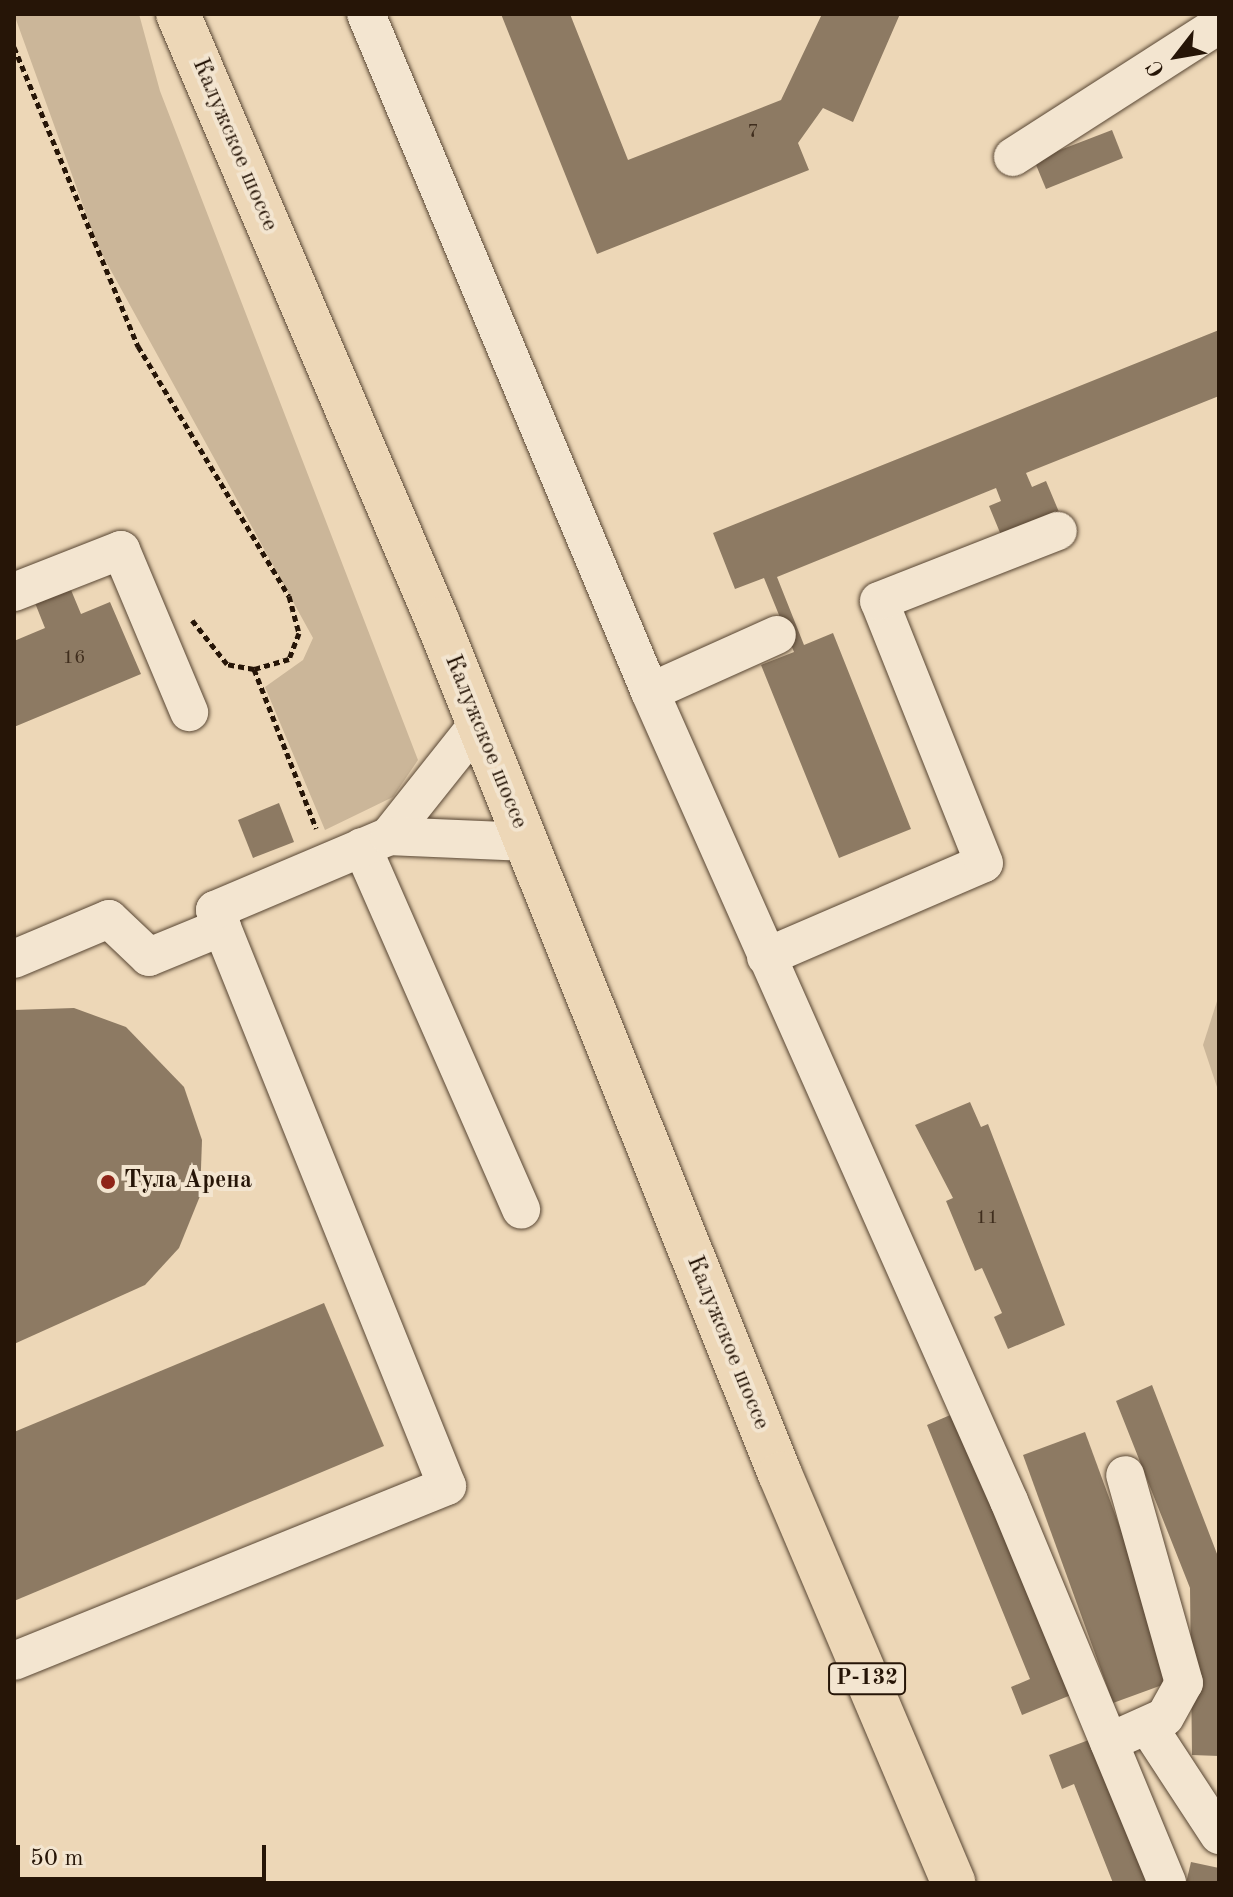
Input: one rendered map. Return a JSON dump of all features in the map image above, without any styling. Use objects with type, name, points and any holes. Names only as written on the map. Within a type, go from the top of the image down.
[{"type":"main road","name":"Калужское шоссе","points":[[178,14],[478,724],[780,1474],[954,1883]]},
{"type":"street","points":[[366,14],[650,692],[1109,1742],[1167,1883]]},
{"type":"street","points":[[1013,157],[1219,25]]},
{"type":"street","points":[[766,957],[984,863],[879,601],[1058,531]]},
{"type":"street","points":[[14,592],[121,550],[189,712]]},
{"type":"street","points":[[650,692],[777,635]]},
{"type":"street","points":[[360,848],[478,724]]},
{"type":"street","points":[[14,1661],[447,1486],[215,910],[360,848],[526,842]]},
{"type":"street","points":[[360,848],[521,1210]]},
{"type":"street","points":[[14,959],[109,919],[149,957],[222,927]]},
{"type":"street","points":[[1109,1742],[1149,1728],[1179,1701],[1184,1665],[1125,1475]]},
{"type":"street","points":[[1149,1728],[1219,1835]]},
{"type":"path","points":[[14,47],[138,346],[289,596],[299,633],[296,648],[289,659],[254,669],[227,664],[189,613]]},
{"type":"path","points":[[254,669],[360,848]]},
{"type":"shaded area","points":[[14,14],[139,14],[160,91],[418,760],[393,797],[325,830],[265,687],[303,660],[313,638],[98,247]]},
{"type":"shaded area","points":[[1219,995],[1219,1093],[1203,1045]]},
{"type":"building","points":[[501,14],[570,14],[628,160],[781,100],[822,14],[900,14],[853,122],[823,108],[798,143],[809,170],[597,254]]},
{"type":"building","points":[[1112,130],[1123,158],[1046,189],[1034,160]]},
{"type":"building","points":[[1219,330],[1219,396],[1026,473],[1032,487],[1046,481],[1059,512],[1001,535],[989,506],[1001,501],[996,488],[777,577],[804,645],[833,633],[911,829],[839,858],[761,665],[794,652],[764,578],[735,589],[713,533]]},
{"type":"building","points":[[66,578],[81,614],[110,602],[141,674],[14,727],[14,641],[45,628],[31,593]]},
{"type":"building","points":[[279,803],[294,842],[253,858],[238,820]]},
{"type":"building","name":"Тула Арена","points":[[74,1008],[126,1027],[184,1087],[202,1140],[200,1196],[179,1248],[145,1285],[14,1344],[14,1010]]},
{"type":"building","points":[[970,1102],[981,1127],[988,1124],[1065,1325],[1008,1349],[994,1317],[1002,1313],[982,1268],[975,1271],[946,1201],[953,1198],[915,1125]]},
{"type":"building","points":[[324,1303],[384,1446],[14,1601],[14,1432]]},
{"type":"building","points":[[1152,1385],[1219,1559],[1219,1756],[1192,1755],[1190,1588],[1116,1401]]},
{"type":"building","points":[[955,1413],[1071,1695],[1022,1715],[1011,1687],[1030,1679],[927,1425]]},
{"type":"building","points":[[1085,1432],[1176,1680],[1113,1703],[1023,1455]]},
{"type":"building","points":[[1094,1738],[1152,1883],[1113,1883],[1074,1784],[1062,1789],[1049,1755]]},
{"type":"building","points":[[1191,1862],[1219,1868],[1219,1883],[1186,1883]]},
{"type":"place","name":"Тула Арена","points":[[108,1182]]}]
